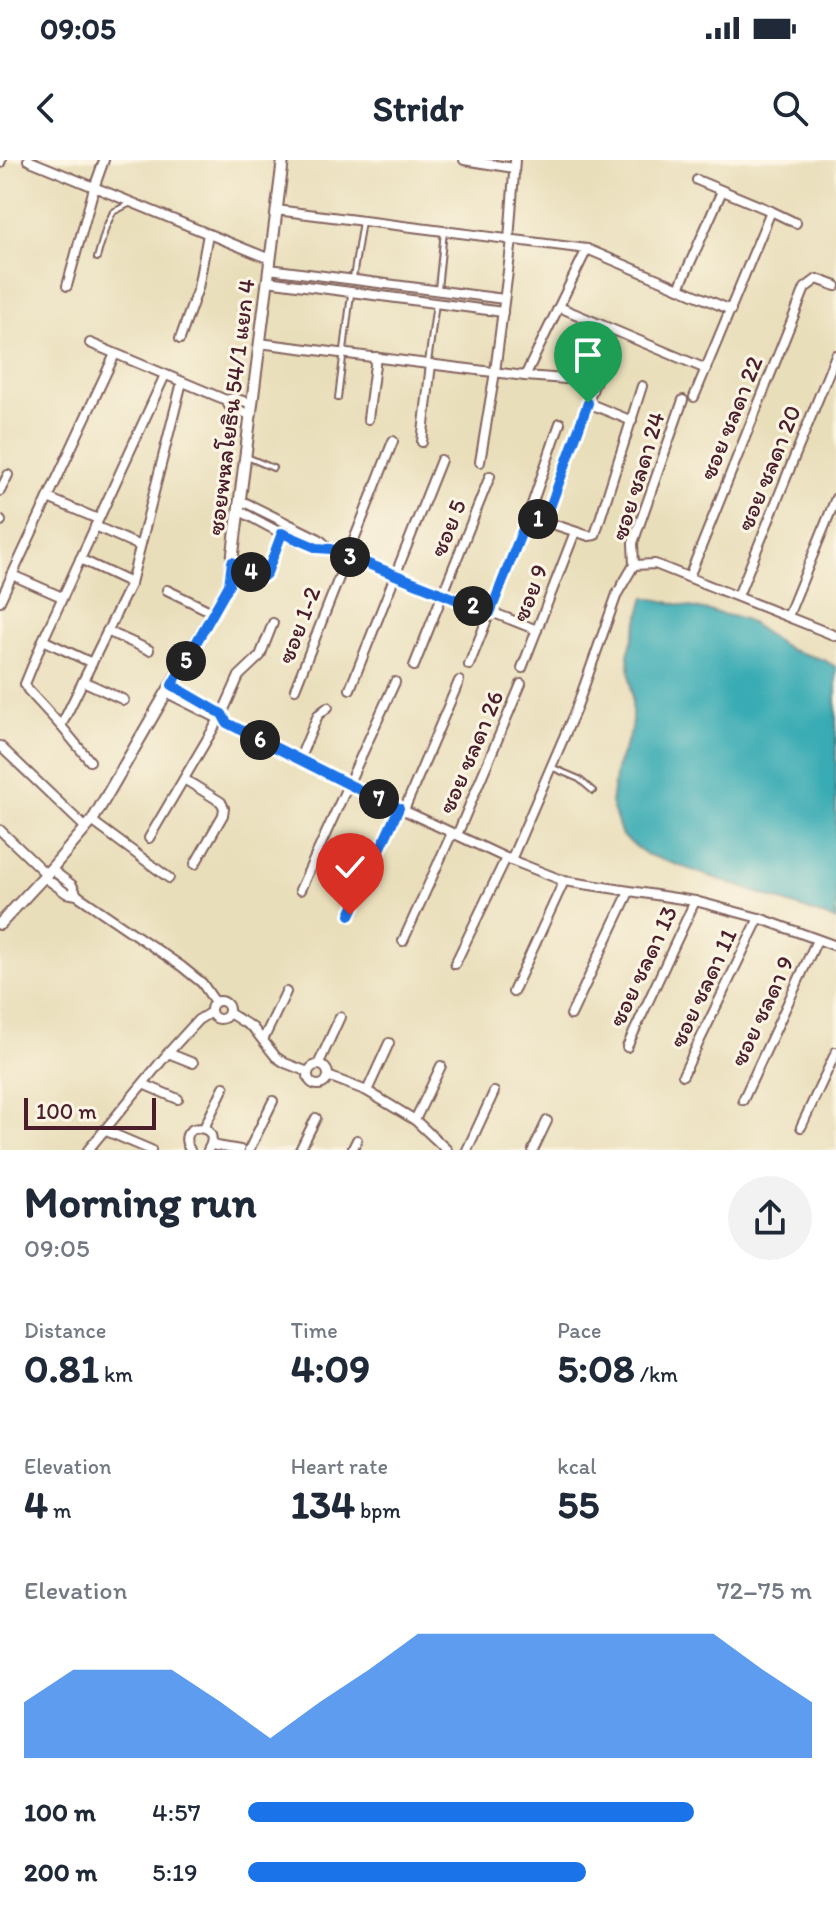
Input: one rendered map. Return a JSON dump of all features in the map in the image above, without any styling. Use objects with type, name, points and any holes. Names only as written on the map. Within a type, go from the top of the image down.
[{"type":"street","points":[[28,160],[208,234],[294,284],[503,312]]},
{"type":"street","points":[[67,286],[104,160]]},
{"type":"street","name":"ซอยพหลโยธิน 54/1 แยก 4","points":[[1,920],[89,824],[229,585],[283,160]]},
{"type":"street","points":[[464,160],[514,164],[503,312],[480,462]]},
{"type":"street","points":[[697,180],[796,223]]},
{"type":"street","points":[[679,288],[722,191]]},
{"type":"street","points":[[276,210],[587,249],[731,310]]},
{"type":"street","points":[[694,397],[771,211]]},
{"type":"street","points":[[180,339],[198,288],[208,234]]},
{"type":"street","points":[[525,376],[587,249]]},
{"type":"street","points":[[269,269],[504,299]]},
{"type":"street","points":[[294,284],[295,272]]},
{"type":"street","name":"ซอย ชลดา 22","points":[[689,577],[803,292],[817,279],[836,286]]},
{"type":"street","points":[[389,297],[391,284]]},
{"type":"street","points":[[559,307],[706,369]]},
{"type":"street","points":[[90,343],[226,400],[234,398],[251,410]]},
{"type":"street","points":[[259,343],[566,379]]},
{"type":"street","points":[[0,601],[115,354]]},
{"type":"street","name":"ซอย ชลดา 20","points":[[738,596],[836,355]]},
{"type":"street","points":[[368,419],[376,357]]},
{"type":"street","points":[[422,442],[430,364]]},
{"type":"street","points":[[545,521],[601,366]]},
{"type":"street","points":[[90,761],[25,684],[165,375]]},
{"type":"street","points":[[61,726],[131,583],[182,382]]},
{"type":"street","points":[[528,516],[589,536],[595,535],[642,386]]},
{"type":"street","name":"ซอย ชลดา 24","points":[[634,565],[633,543],[683,400]]},
{"type":"street","points":[[588,403],[632,421]]},
{"type":"street","points":[[469,665],[528,516],[560,423]]},
{"type":"street","name":"ซอย 1-2","points":[[295,689],[393,441]]},
{"type":"street","points":[[350,689],[441,460]]},
{"type":"street","points":[[0,491],[8,475]]},
{"type":"street","name":"ซอย 5","points":[[414,666],[490,476]]},
{"type":"street","points":[[48,498],[140,546]]},
{"type":"street","points":[[788,616],[836,498]]},
{"type":"street","points":[[239,505],[282,533],[317,548],[331,549]]},
{"type":"street","points":[[239,505],[319,539],[347,556],[537,630]]},
{"type":"street","name":"ซอย 9","points":[[522,668],[575,532]]},
{"type":"street","points":[[80,559],[131,583]]},
{"type":"street","points":[[455,964],[509,859],[551,767],[576,709],[617,594],[634,565],[655,564],[836,636]]},
{"type":"street","points":[[12,575],[62,597]]},
{"type":"street","points":[[167,590],[214,613]]},
{"type":"street","points":[[149,838],[222,719],[239,676],[260,656],[273,623]]},
{"type":"street","points":[[107,631],[149,650]]},
{"type":"street","points":[[43,640],[92,663]]},
{"type":"street","points":[[83,681],[124,700]]},
{"type":"street","points":[[350,915],[459,681]]},
{"type":"street","points":[[300,890],[395,682]]},
{"type":"street","name":"ซอย ชลดา 26","points":[[403,941],[455,834],[521,684]]},
{"type":"street","points":[[170,689],[349,785],[564,881],[695,901],[759,918],[836,946]]},
{"type":"street","points":[[299,760],[318,715],[328,707]]},
{"type":"street","points":[[0,746],[89,824],[169,878]]},
{"type":"street","points":[[184,779],[221,802],[224,808],[195,864]]},
{"type":"street","points":[[0,830],[47,873],[72,885],[77,895],[181,966],[202,983],[215,1002]]},
{"type":"street","points":[[513,992],[564,881]]},
{"type":"street","points":[[571,1015],[629,892]]},
{"type":"street","name":"ซอย ชลดา 13","points":[[627,1047],[695,901]]},
{"type":"street","name":"ซอย ชลดา 11","points":[[683,1075],[759,918]]},
{"type":"street","name":"ซอย ชลดา 9","points":[[743,1100],[817,940]]},
{"type":"street","points":[[263,1040],[286,992]]},
{"type":"street","points":[[229,1013],[220,1020],[214,1017],[211,1008],[215,1002],[227,1004],[229,1013],[246,1022],[276,1057],[308,1072]]},
{"type":"street","points":[[88,1150],[168,1053],[198,1020],[211,1012]]},
{"type":"street","points":[[318,1065],[340,1017]]},
{"type":"street","points":[[367,1091],[389,1043]]},
{"type":"street","points":[[801,1127],[836,1052]]},
{"type":"street","points":[[168,1053],[193,1063]]},
{"type":"street","points":[[318,1065],[326,1068],[328,1076],[324,1084],[316,1086],[309,1081],[308,1072],[318,1065]]},
{"type":"street","points":[[415,1120],[441,1066]]},
{"type":"street","points":[[328,1076],[367,1091],[415,1120],[447,1150]]},
{"type":"street","points":[[143,1084],[178,1099]]},
{"type":"street","points":[[204,1128],[224,1087]]},
{"type":"street","points":[[467,1150],[494,1092]]},
{"type":"street","points":[[249,1150],[273,1101]]},
{"type":"street","points":[[300,1150],[316,1118]]},
{"type":"street","points":[[533,1150],[547,1121]]},
{"type":"street","points":[[190,1150],[186,1144],[189,1132],[196,1128],[204,1128],[210,1134],[209,1148],[240,1150]]},
{"type":"street","points":[[104,1130],[151,1150]]},
{"type":"street","points":[[352,1150],[357,1140]]},
{"type":"lane","points":[[97,258],[113,212],[131,202]]},
{"type":"lane","points":[[353,280],[362,221]]},
{"type":"lane","points":[[438,290],[444,231]]},
{"type":"lane","points":[[338,398],[351,292]]},
{"type":"lane","points":[[430,364],[436,303]]},
{"type":"lane","points":[[245,456],[273,468]]},
{"type":"lane","points":[[232,562],[264,576],[282,533]]},
{"type":"lane","points":[[551,767],[579,779],[593,791]]},
{"type":"water","points":[[645,597],[744,619],[790,650],[824,660],[836,667],[836,920],[646,854],[622,836],[611,803],[616,769],[632,729],[628,655]]},
{"type":"route","points":[[350,915],[399,808],[227,723],[222,714],[172,685],[229,585],[232,562],[264,576],[282,533],[317,548],[331,549],[490,613],[528,516],[545,521],[588,403]]}]
